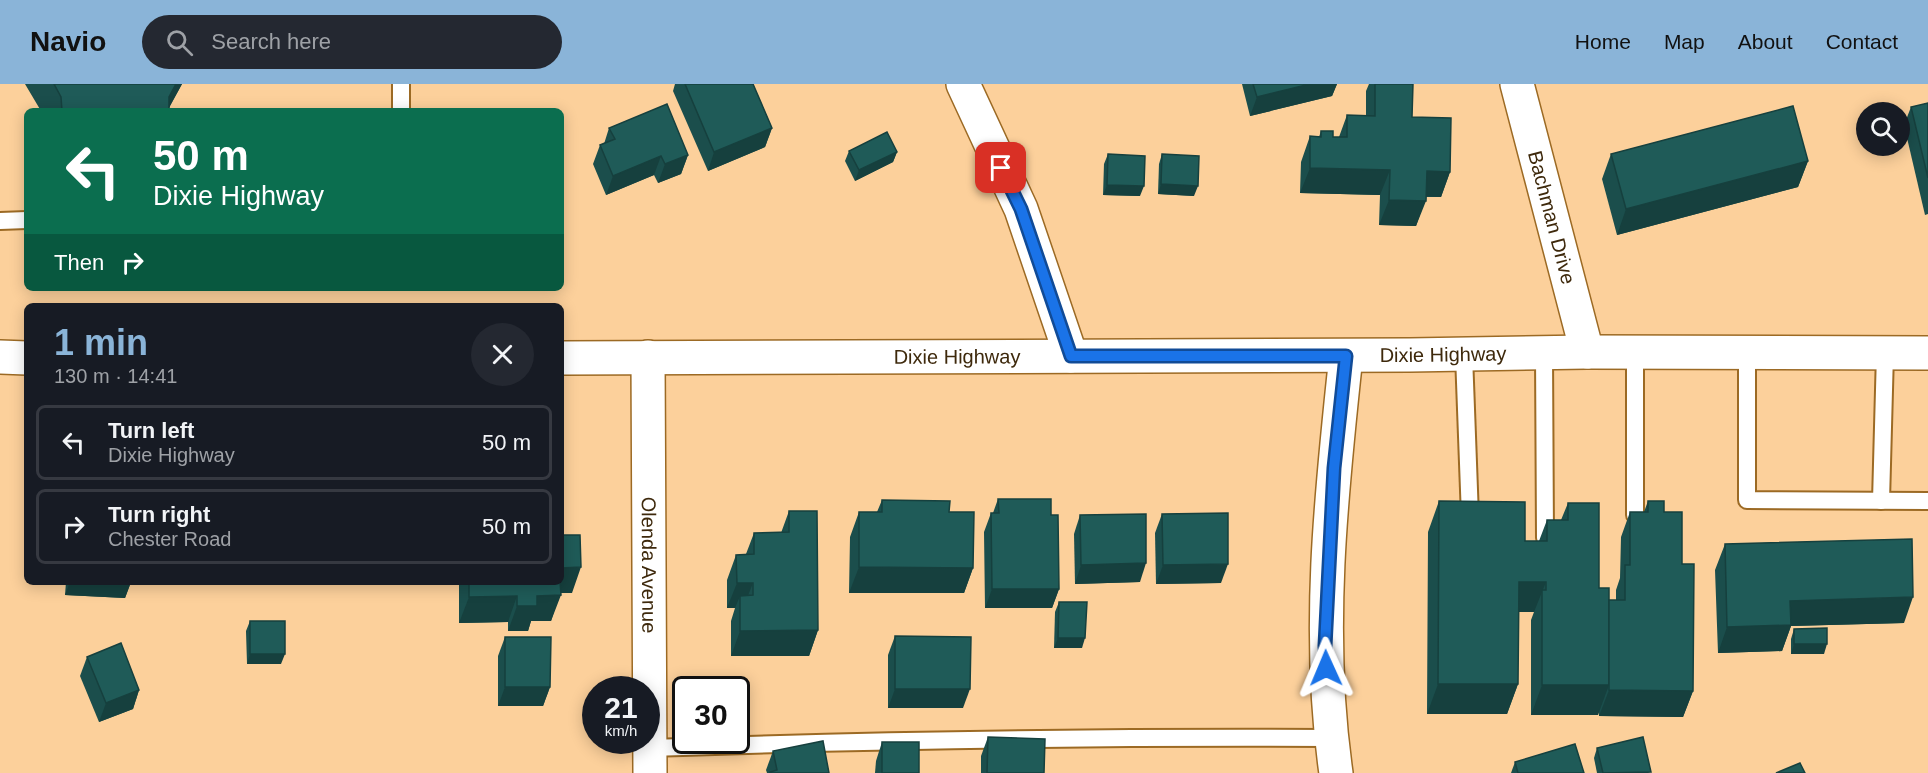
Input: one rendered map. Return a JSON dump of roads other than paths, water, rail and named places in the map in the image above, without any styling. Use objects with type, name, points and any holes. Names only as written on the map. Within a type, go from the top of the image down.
[{"type":"main road","points":[[963,84],[1021,209],[1071,356]]},
{"type":"main road","name":"Bachman Drive","points":[[1517,84],[1587,352]]},
{"type":"main road","name":"Dixie Highway","points":[[564,358],[1346,356],[1587,352],[1928,353]]},
{"type":"main road","points":[[1336,773],[1331,738],[1325,646],[1334,468],[1346,356]]},
{"type":"main road","points":[[0,357],[24,358]]},
{"type":"main road","name":"Olenda Avenue","points":[[648,357],[650,760]]},
{"type":"lane","points":[[401,84],[401,108]]},
{"type":"lane","points":[[0,221],[24,220]]},
{"type":"lane","points":[[1544,353],[1545,538]]},
{"type":"lane","points":[[1635,353],[1635,515]]},
{"type":"lane","points":[[1747,353],[1747,500],[1928,501]]},
{"type":"lane","points":[[1881,501],[1885,353]]},
{"type":"lane","points":[[1464,355],[1470,517]]},
{"type":"lane","points":[[650,760],[761,744],[1158,738],[1331,738]]}]
